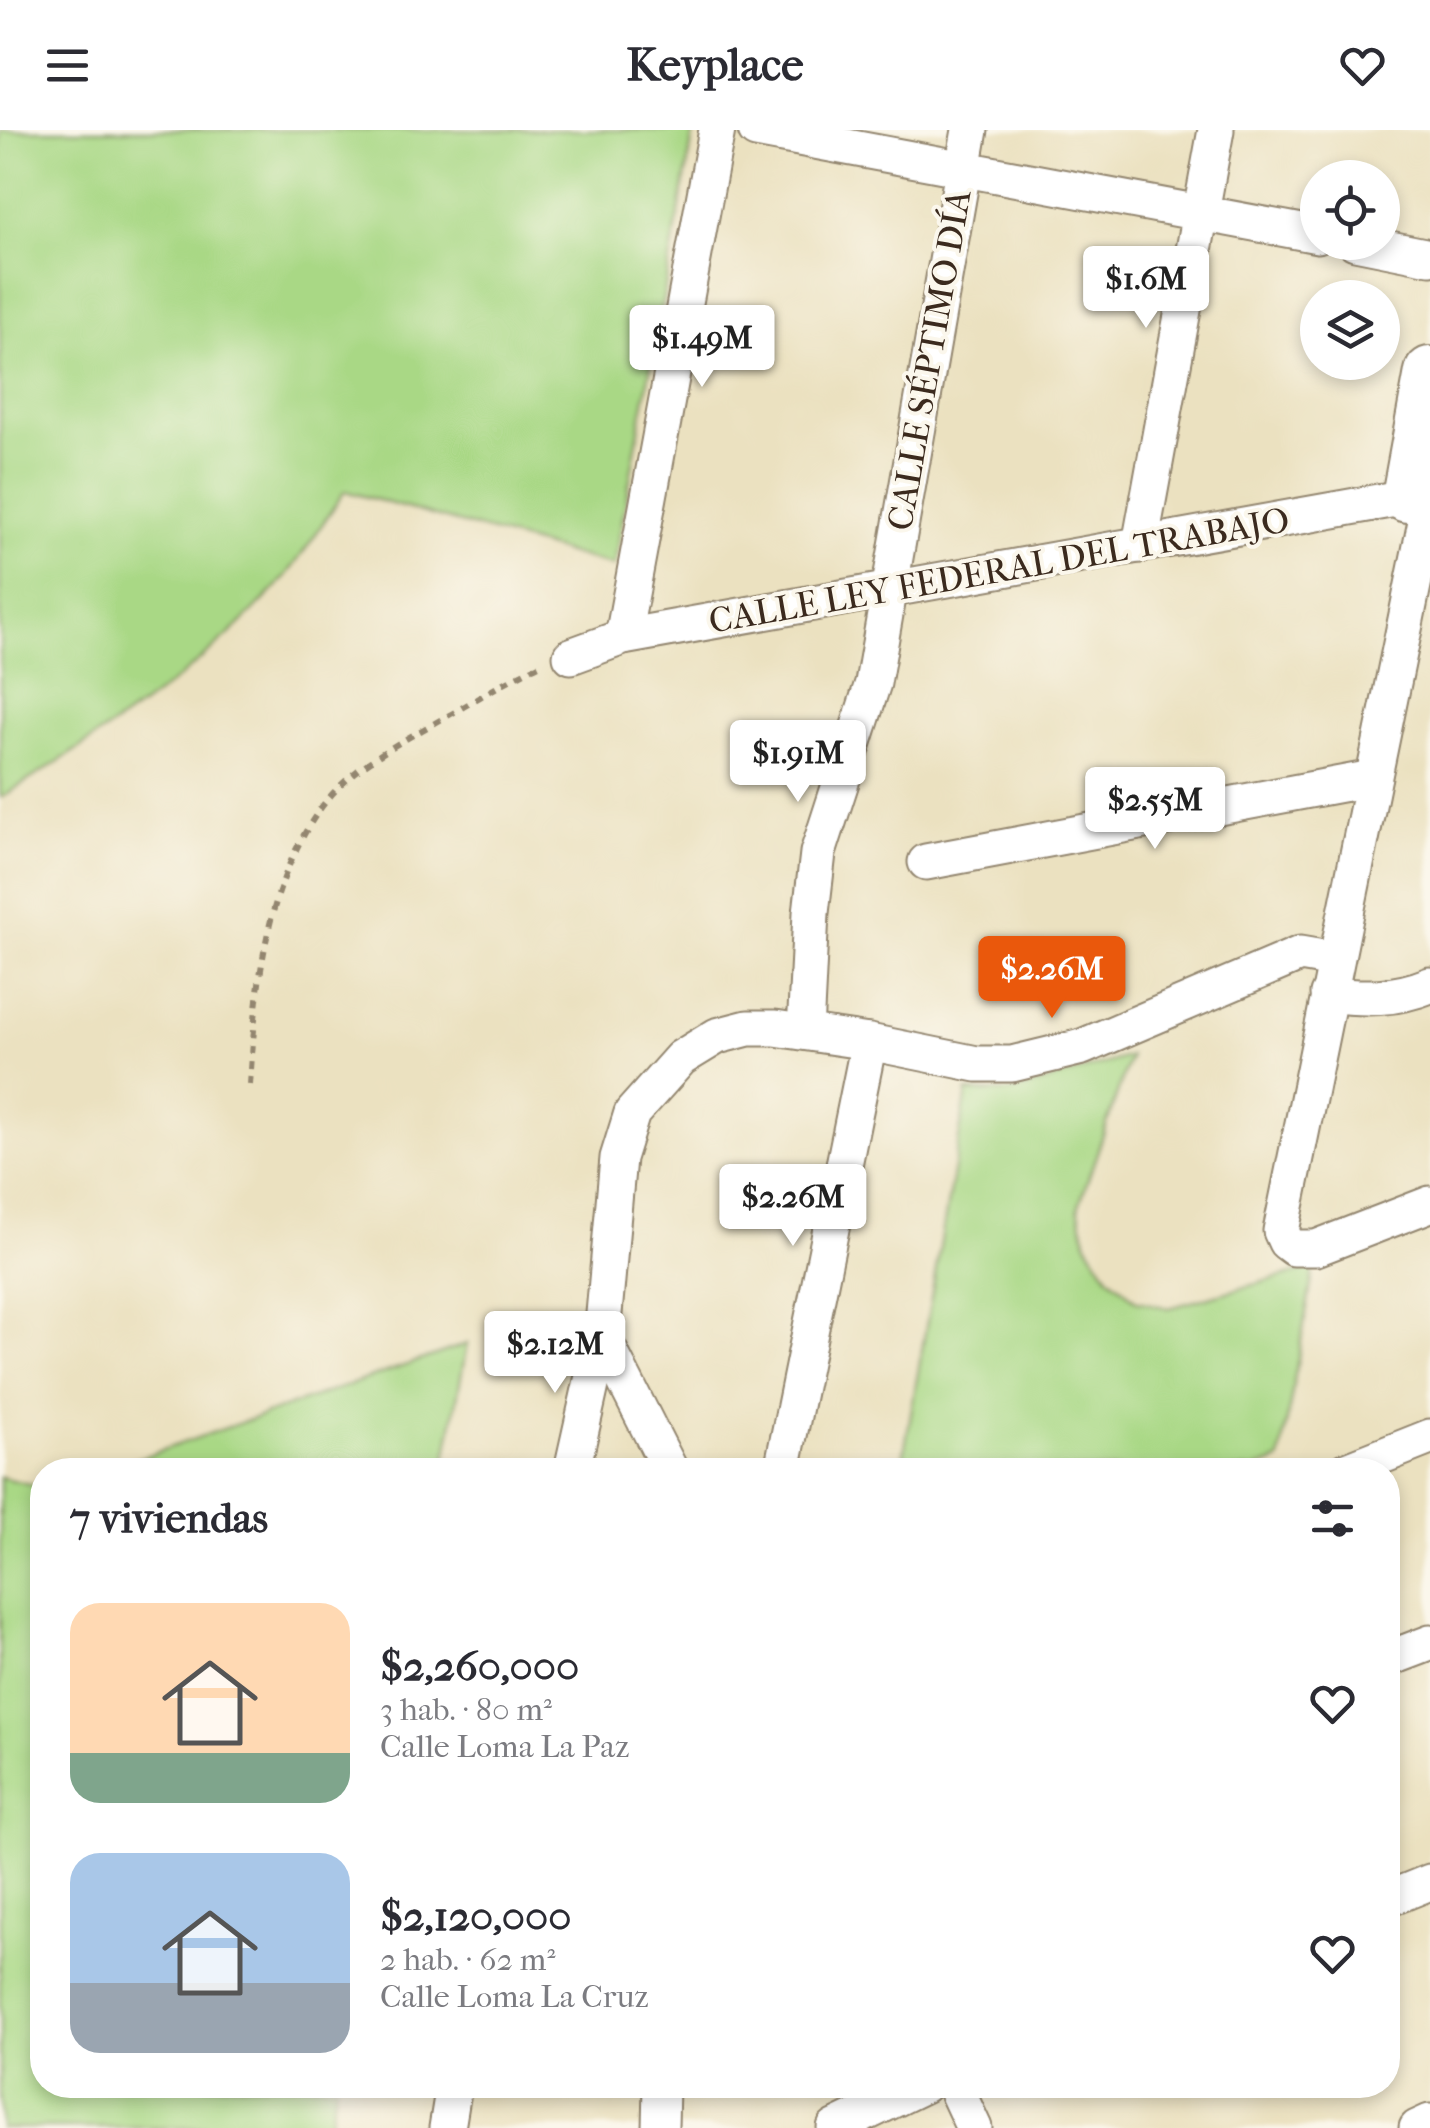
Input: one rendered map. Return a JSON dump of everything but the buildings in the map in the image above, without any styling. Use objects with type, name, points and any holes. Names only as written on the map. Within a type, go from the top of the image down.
[{"type":"street","points":[[623,637],[717,130]]},
{"type":"street","points":[[756,130],[1300,233]]},
{"type":"street","name":"CALLE SÉPTIMO DÍA","points":[[805,1032],[818,854],[872,684],[970,130]]},
{"type":"street","points":[[1140,544],[1216,130]]},
{"type":"street","points":[[1400,251],[1430,257]]},
{"type":"street","points":[[1430,372],[1422,497],[1422,583],[1372,778],[1282,1216],[1283,1237],[1294,1248],[1316,1248],[1430,1204]]},
{"type":"street","name":"CALLE LEY FEDERAL DEL TRABAJO","points":[[571,656],[623,637],[1422,497]]},
{"type":"street","points":[[926,862],[1372,778]]},
{"type":"street","points":[[575,1458],[602,1336],[618,1158],[632,1113],[681,1058],[716,1036],[748,1028],[805,1032],[977,1064],[1012,1064],[1082,1047],[1300,954],[1366,999],[1390,997],[1430,985]]},
{"type":"street","points":[[784,1458],[869,1042]]},
{"type":"street","points":[[602,1336],[664,1458]]},
{"type":"street","points":[[1376,1458],[1430,1436]]},
{"type":"street","points":[[1400,1654],[1430,1643]]},
{"type":"street","points":[[1400,1894],[1430,1882]]},
{"type":"street","points":[[447,2128],[452,2098]]},
{"type":"street","points":[[660,2128],[661,2098]]},
{"type":"street","points":[[835,2128],[897,2098]]},
{"type":"street","points":[[960,2098],[974,2128]]},
{"type":"street","points":[[1417,2128],[1430,2122]]},
{"type":"path","points":[[250,1085],[266,937],[283,884],[318,810],[374,758],[525,672],[571,656]]},
{"type":"green space","points":[[0,130],[694,130],[614,566],[345,491],[279,584],[207,654],[106,730],[0,798]]},
{"type":"green space","points":[[1130,1056],[1078,1208],[1087,1243],[1108,1276],[1137,1301],[1169,1308],[1314,1268],[1280,1458],[903,1458],[967,1092],[1011,1092]]},
{"type":"green space","points":[[467,1344],[446,1458],[139,1458]]},
{"type":"green space","points":[[0,1477],[30,1484],[30,2098],[334,2098],[328,2128],[0,2128]]}]
